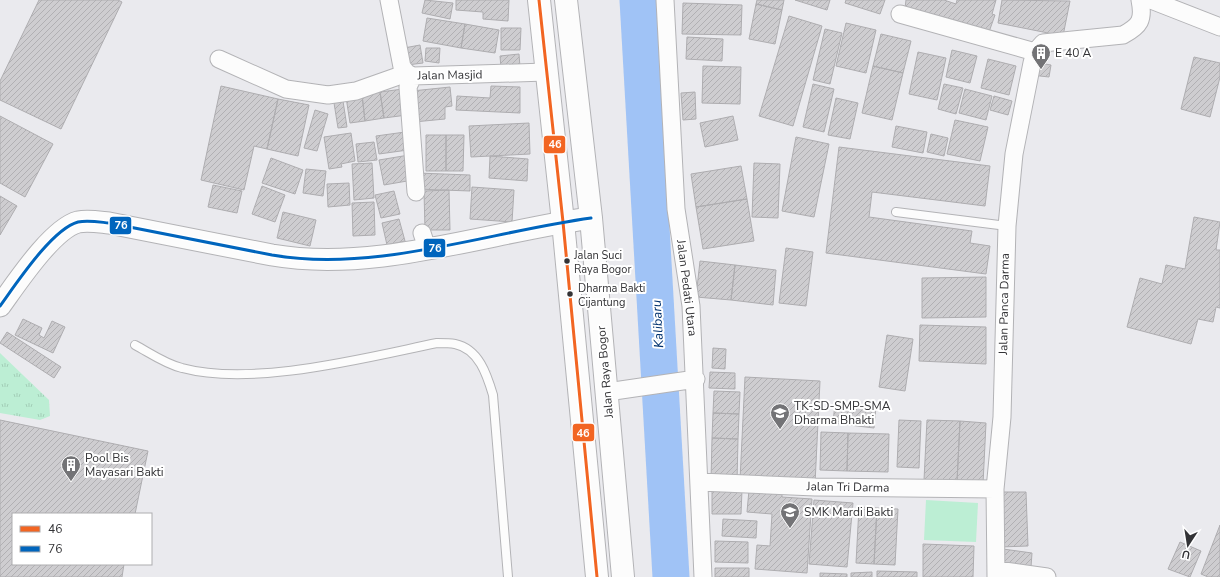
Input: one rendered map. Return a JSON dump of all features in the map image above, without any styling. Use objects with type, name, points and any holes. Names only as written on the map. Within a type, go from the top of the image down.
[{"type":"highway","points":[[539,0],[563,222],[597,577]]},
{"type":"highway","name":"Jalan Raya Bogor","points":[[566,0],[591,218],[623,577]]},
{"type":"street","name":"Jalan Masjid","points":[[389,0],[397,49],[402,67],[410,75],[546,72]]},
{"type":"street","name":"Jalan Pedati Utara","points":[[665,0],[676,210],[691,306],[696,379],[703,577]]},
{"type":"street","points":[[900,14],[1035,52],[1043,43],[1123,35],[1134,29],[1140,21],[1142,11],[1140,0]]},
{"type":"street","points":[[1151,0],[1220,27]]},
{"type":"street","name":"Jalan Panca Darma","points":[[996,573],[995,489],[1002,417],[1007,226],[1014,154],[1035,52]]},
{"type":"street","points":[[219,59],[286,89],[328,95],[356,91],[410,75],[408,87],[416,192]]},
{"type":"street","points":[[0,306],[42,251],[66,229],[77,222],[90,221],[109,223],[298,260],[352,259],[424,241],[591,218]]},
{"type":"street","points":[[607,392],[696,379]]},
{"type":"street","name":"Jalan Tri Darma","points":[[700,482],[815,487],[995,489]]},
{"type":"street","points":[[996,573],[1047,577]]},
{"type":"lane","points":[[896,212],[1007,226]]},
{"type":"lane","points":[[135,345],[180,368],[226,374],[311,368],[437,343],[456,344],[467,349],[479,360],[486,374],[493,395],[508,577]]},
{"type":"green space","points":[[0,353],[49,400],[50,416],[40,420],[0,413]]},
{"type":"green space","points":[[926,500],[978,503],[976,542],[924,540]]},
{"type":"building","points":[[39,0],[118,0],[122,2],[61,129],[0,100],[0,81]]},
{"type":"building","points":[[425,0],[453,3],[450,19],[422,13]]},
{"type":"building","points":[[456,0],[509,0],[508,21],[483,19],[483,12],[456,10]]},
{"type":"building","points":[[757,0],[784,0],[782,10],[756,4]]},
{"type":"building","points":[[795,0],[830,0],[827,10]]},
{"type":"building","points":[[846,0],[885,0],[880,14],[845,3]]},
{"type":"building","points":[[906,0],[944,0],[956,4],[957,0],[996,0],[992,14],[995,15],[989,32],[905,8]]},
{"type":"building","points":[[1002,0],[1070,1],[1063,36],[998,23]]},
{"type":"building","points":[[683,3],[742,5],[741,35],[682,34]]},
{"type":"building","points":[[756,4],[782,10],[775,44],[749,39]]},
{"type":"building","points":[[789,16],[822,26],[793,126],[759,116]]},
{"type":"building","points":[[427,18],[465,24],[461,48],[423,41]]},
{"type":"building","points":[[846,23],[876,30],[866,73],[836,66]]},
{"type":"building","points":[[465,24],[499,30],[495,53],[461,48]]},
{"type":"building","points":[[501,28],[521,28],[520,50],[501,50]]},
{"type":"building","points":[[825,29],[842,33],[830,84],[813,80]]},
{"type":"building","points":[[881,34],[911,41],[903,73],[873,66]]},
{"type":"building","points":[[687,37],[723,39],[722,61],[686,59]]},
{"type":"building","points":[[420,45],[423,63],[407,65],[404,48]]},
{"type":"building","points":[[426,48],[440,48],[439,63],[425,61]]},
{"type":"building","points":[[952,50],[977,56],[970,83],[946,77]]},
{"type":"building","points":[[918,52],[946,58],[937,100],[909,94]]},
{"type":"building","points":[[519,54],[520,67],[501,68],[500,56]]},
{"type":"building","points":[[1194,57],[1220,63],[1220,77],[1210,117],[1181,109]]},
{"type":"building","points":[[988,59],[1016,66],[1009,95],[981,88]]},
{"type":"building","name":"E 40 A","points":[[1033,62],[1051,65],[1049,77],[1031,75]]},
{"type":"building","points":[[703,66],[741,67],[740,104],[702,103]]},
{"type":"building","points":[[873,66],[903,73],[892,120],[862,113]]},
{"type":"building","points":[[813,84],[834,89],[824,132],[803,127]]},
{"type":"building","points":[[944,84],[963,88],[956,114],[938,109]]},
{"type":"building","points":[[221,86],[278,99],[267,149],[254,146],[244,190],[201,180]]},
{"type":"building","points":[[491,86],[520,87],[520,113],[456,110],[457,96],[490,98]]},
{"type":"building","points":[[450,87],[452,106],[445,107],[445,119],[414,122],[412,91]]},
{"type":"building","points":[[403,89],[407,115],[384,118],[380,92]]},
{"type":"building","points":[[965,89],[992,96],[986,120],[959,113]]},
{"type":"building","points":[[380,92],[384,118],[365,121],[362,95]]},
{"type":"building","points":[[695,92],[696,119],[683,120],[681,93]]},
{"type":"building","points":[[362,95],[365,121],[350,123],[346,97]]},
{"type":"building","points":[[994,96],[1012,101],[1008,115],[990,110]]},
{"type":"building","points":[[836,98],[858,103],[850,139],[828,135]]},
{"type":"building","points":[[278,99],[309,105],[298,156],[267,149]]},
{"type":"building","points":[[343,101],[347,127],[338,128],[334,103]]},
{"type":"building","points":[[315,110],[328,114],[317,151],[304,148]]},
{"type":"building","points":[[0,116],[53,144],[25,197],[0,183]]},
{"type":"building","points":[[733,116],[738,140],[705,147],[700,123]]},
{"type":"building","points":[[955,120],[988,127],[980,161],[947,154]]},
{"type":"building","points":[[529,123],[530,154],[471,157],[469,126]]},
{"type":"building","points":[[896,126],[927,132],[923,153],[892,147]]},
{"type":"building","points":[[405,132],[408,150],[379,154],[376,136]]},
{"type":"building","points":[[351,133],[355,161],[341,164],[342,167],[329,169],[324,137]]},
{"type":"building","points":[[931,134],[948,138],[944,156],[927,152]]},
{"type":"building","points":[[426,135],[446,135],[446,171],[426,171]]},
{"type":"building","points":[[446,135],[464,135],[463,171],[446,171]]},
{"type":"building","points":[[796,137],[829,144],[814,217],[782,211]]},
{"type":"building","points":[[374,142],[377,160],[358,162],[356,144]]},
{"type":"building","points":[[839,147],[990,166],[985,206],[872,192],[869,217],[972,231],[970,243],[990,246],[986,274],[826,253]]},
{"type":"building","points":[[409,155],[413,180],[384,185],[379,160]]},
{"type":"building","points":[[490,156],[528,159],[527,181],[489,178]]},
{"type":"building","points":[[271,158],[303,170],[295,194],[262,183]]},
{"type":"building","points":[[372,163],[374,198],[354,200],[352,164]]},
{"type":"building","points":[[754,163],[780,164],[778,218],[752,217]]},
{"type":"building","points":[[741,166],[747,199],[696,207],[691,174]]},
{"type":"building","points":[[306,169],[326,171],[323,196],[303,193]]},
{"type":"building","points":[[417,173],[470,175],[470,191],[416,189]]},
{"type":"building","points":[[349,183],[350,205],[328,207],[327,184]]},
{"type":"building","points":[[213,185],[242,191],[237,213],[208,207]]},
{"type":"building","points":[[262,186],[285,195],[275,222],[252,214]]},
{"type":"building","points":[[472,187],[514,190],[512,222],[470,219]]},
{"type":"building","points":[[449,190],[450,230],[425,230],[424,191]]},
{"type":"building","points":[[394,191],[400,214],[381,218],[375,195]]},
{"type":"building","points":[[0,196],[17,206],[0,235]]},
{"type":"building","points":[[747,199],[754,241],[703,249],[696,207]]},
{"type":"building","points":[[374,202],[375,235],[353,236],[352,203]]},
{"type":"building","points":[[283,212],[316,220],[310,246],[277,238]]},
{"type":"building","points":[[1194,217],[1220,222],[1216,250],[1220,250],[1220,308],[1216,307],[1213,322],[1198,319],[1191,344],[1127,327],[1140,278],[1162,284],[1166,265],[1185,269]]},
{"type":"building","points":[[399,219],[405,241],[387,245],[382,223]]},
{"type":"building","points":[[786,248],[813,252],[806,306],[779,303]]},
{"type":"building","points":[[700,261],[735,265],[731,300],[696,297]]},
{"type":"building","points":[[735,265],[776,270],[773,305],[731,300]]},
{"type":"building","points":[[986,277],[986,317],[922,318],[922,278]]},
{"type":"building","points":[[23,319],[42,328],[39,335],[44,338],[52,321],[65,327],[53,353],[15,335]]},
{"type":"building","points":[[920,325],[986,327],[986,364],[919,361]]},
{"type":"building","points":[[7,332],[61,367],[54,378],[0,343]]},
{"type":"building","points":[[887,335],[913,339],[905,391],[879,387]]},
{"type":"building","points":[[713,348],[726,349],[725,369],[712,368]]},
{"type":"building","points":[[710,372],[735,373],[735,389],[709,388]]},
{"type":"building","name":"TK-SD-SMP-SMA Dharma Bhakti","points":[[745,377],[820,381],[815,484],[740,480]]},
{"type":"building","points":[[714,391],[740,392],[739,414],[713,413]]},
{"type":"building","points":[[835,403],[876,407],[874,428],[833,423]]},
{"type":"building","points":[[713,413],[739,414],[738,439],[712,438]]},
{"type":"building","name":"Pool Bis Mayasari Bakti","points":[[0,420],[148,451],[135,513],[12,513],[12,565],[124,565],[122,577],[0,577]]},
{"type":"building","points":[[899,420],[921,421],[919,468],[897,467]]},
{"type":"building","points":[[927,420],[960,421],[957,482],[924,480]]},
{"type":"building","points":[[960,421],[986,423],[983,484],[957,482]]},
{"type":"building","points":[[821,432],[848,433],[847,471],[820,470]]},
{"type":"building","points":[[848,433],[889,434],[888,472],[847,471]]},
{"type":"building","points":[[712,438],[738,439],[737,482],[711,481]]},
{"type":"building","points":[[712,490],[742,490],[741,514],[712,514]]},
{"type":"building","name":"SMK Mardi Bakti","points":[[749,490],[782,492],[782,497],[812,499],[807,573],[755,569],[757,545],[770,546],[772,514],[747,512]]},
{"type":"building","points":[[998,492],[1026,492],[1028,546],[1000,547]]},
{"type":"building","points":[[814,500],[853,503],[847,567],[809,564]]},
{"type":"building","points":[[859,507],[877,508],[874,564],[856,563]]},
{"type":"building","points":[[877,508],[898,509],[895,565],[874,564]]},
{"type":"building","points":[[723,519],[757,521],[756,538],[722,536]]},
{"type":"building","points":[[1220,525],[1220,577],[1208,577],[1201,574]]},
{"type":"building","points":[[715,541],[748,542],[748,563],[715,562]]},
{"type":"building","points":[[1180,542],[1201,551],[1190,577],[1168,569]]},
{"type":"building","points":[[923,544],[974,546],[973,577],[923,577]]},
{"type":"building","points":[[1003,549],[1032,553],[1031,567],[1001,564]]},
{"type":"building","points":[[715,568],[749,568],[749,577],[715,577]]},
{"type":"building","points":[[877,571],[917,572],[917,577],[877,577]]},
{"type":"building","points":[[872,572],[872,577],[851,577],[851,573]]},
{"type":"building","points":[[820,573],[847,574],[847,577],[820,577]]},
{"type":"waterway","name":"Kalibaru","points":[[638,0],[671,577]]},
{"type":"transit line","name":"46","points":[[539,0],[563,222],[597,577]]},
{"type":"transit line","name":"76","points":[[0,306],[35,258],[46,246],[68,227],[82,221],[109,223],[272,255],[311,259],[351,259],[391,255],[432,248],[552,224],[591,218]]},
{"type":"place","name":"E 40 A","points":[[1041,70]]},
{"type":"place","name":"Jalan Suci Raya Bogor","points":[[567,261]]},
{"type":"place","name":"Dharma Bakti Cijantung","points":[[570,294]]},
{"type":"place","name":"TK-SD-SMP-SMA Dharma Bhakti","points":[[780,430]]},
{"type":"place","name":"Pool Bis Mayasari Bakti","points":[[71,482]]},
{"type":"place","name":"SMK Mardi Bakti","points":[[790,529]]}]
